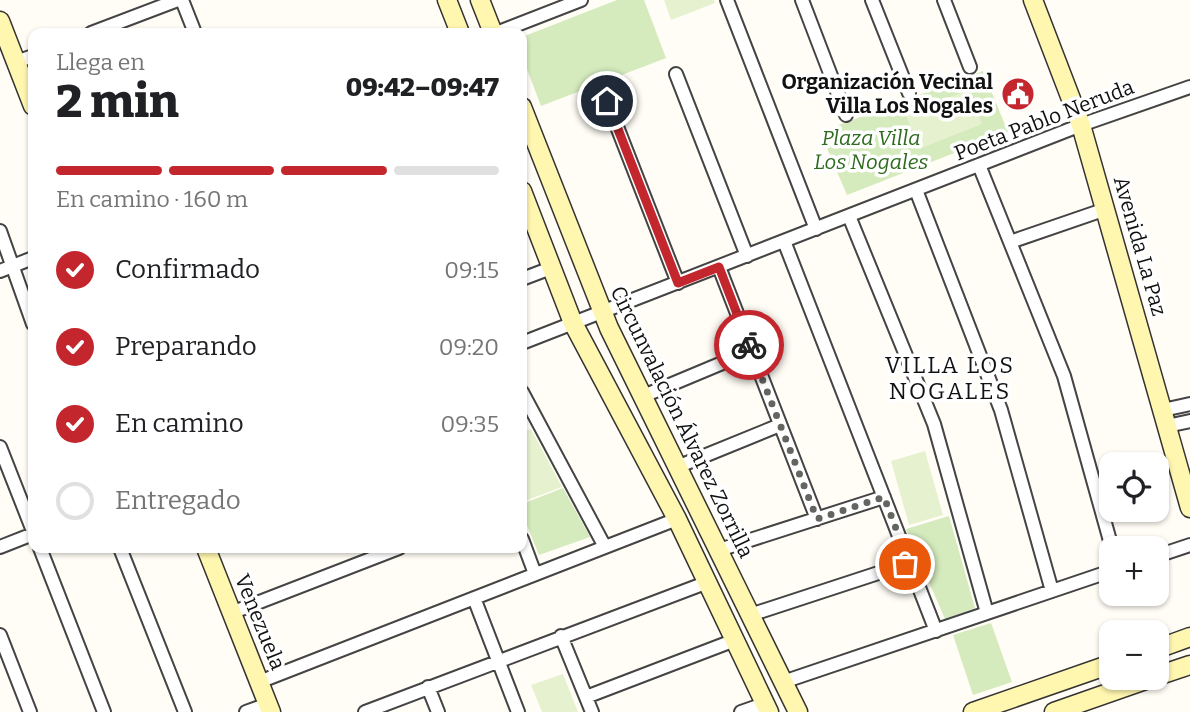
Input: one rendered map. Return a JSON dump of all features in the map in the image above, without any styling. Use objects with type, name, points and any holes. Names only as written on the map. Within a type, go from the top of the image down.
[{"type":"main road","points":[[447,0],[458,28]]},
{"type":"main road","points":[[480,0],[493,28]]},
{"type":"main road","name":"Avenida La Paz","points":[[1033,0],[1081,125],[1190,508]]},
{"type":"main road","points":[[0,21],[28,93]]},
{"type":"main road","name":"Circunvalación Álvarez Zorrilla","points":[[527,120],[602,312],[641,397],[798,712]]},
{"type":"main road","points":[[527,211],[573,323],[677,519],[767,708]]},
{"type":"main road","name":"Venezuela","points":[[212,553],[231,613],[270,708]]},
{"type":"main road","points":[[1169,645],[1190,637]]},
{"type":"main road","points":[[1169,672],[1190,665]]},
{"type":"main road","points":[[973,712],[1099,668]]},
{"type":"main road","points":[[1054,712],[1117,690]]},
{"type":"street","points":[[104,28],[180,0],[193,28]]},
{"type":"street","points":[[508,28],[581,0]]},
{"type":"street","points":[[727,0],[816,229]]},
{"type":"street","points":[[802,0],[846,115]]},
{"type":"street","points":[[872,0],[909,93]]},
{"type":"street","points":[[944,0],[970,67]]},
{"type":"street","points":[[16,62],[28,58]]},
{"type":"street","points":[[676,74],[747,256]]},
{"type":"street","name":"Poeta Pablo Neruda","points":[[527,341],[1081,125],[1190,87]]},
{"type":"street","points":[[607,101],[678,283]]},
{"type":"street","points":[[979,165],[1064,376],[1109,536]]},
{"type":"street","points":[[916,190],[1001,410],[1052,591]]},
{"type":"street","points":[[1010,242],[1106,209]]},
{"type":"street","points":[[849,216],[933,424],[987,613]]},
{"type":"street","points":[[0,231],[6,269],[28,314]]},
{"type":"street","points":[[784,241],[936,631]]},
{"type":"street","points":[[6,269],[28,260]]},
{"type":"street","points":[[719,267],[817,519]]},
{"type":"street","points":[[527,277],[551,268]]},
{"type":"street","points":[[641,397],[751,351]]},
{"type":"street","points":[[527,401],[605,547]]},
{"type":"street","points":[[1165,418],[1190,404]]},
{"type":"street","points":[[1165,418],[1190,421]]},
{"type":"street","points":[[677,467],[780,425]]},
{"type":"street","points":[[0,447],[28,520]]},
{"type":"street","points":[[719,550],[884,497]]},
{"type":"street","points":[[259,682],[677,519]]},
{"type":"street","points":[[0,547],[28,535]]},
{"type":"street","points":[[1169,552],[1190,545]]},
{"type":"street","points":[[527,552],[535,574]]},
{"type":"street","points":[[42,553],[104,712]]},
{"type":"street","points":[[122,553],[185,712]]},
{"type":"street","points":[[231,613],[386,553]]},
{"type":"street","points":[[750,615],[909,563]]},
{"type":"street","points":[[783,682],[1099,575]]},
{"type":"street","points":[[365,712],[498,659],[708,582]]},
{"type":"street","points":[[474,598],[518,712]]},
{"type":"street","points":[[0,635],[30,712]]},
{"type":"street","points":[[561,636],[592,712]]},
{"type":"street","points":[[586,697],[735,640]]},
{"type":"street","points":[[428,687],[438,712]]},
{"type":"street","points":[[246,712],[270,708]]},
{"type":"street","points":[[741,712],[767,708]]},
{"type":"green space","points":[[617,0],[644,0],[666,58],[541,106],[527,69],[527,35]]},
{"type":"green space","points":[[664,0],[714,0],[715,3],[671,20]]},
{"type":"green space","name":"Plaza Villa Los Nogales","points":[[983,71],[1008,132],[847,195],[820,132]]},
{"type":"green space","points":[[968,90],[982,124],[919,149],[906,115]]},
{"type":"green space","points":[[531,429],[562,487],[527,500],[527,431]]},
{"type":"green space","points":[[925,451],[943,515],[909,525],[891,461]]},
{"type":"green space","points":[[563,488],[590,537],[539,555],[527,525],[527,502]]},
{"type":"green space","points":[[949,516],[975,608],[945,619],[906,529]]},
{"type":"green space","points":[[991,623],[1012,682],[973,695],[953,635]]},
{"type":"green space","points":[[563,674],[578,712],[542,712],[531,685]]},
{"type":"way so far","points":[[749,345],[817,519],[884,497],[909,563],[905,564]]},
{"type":"place","name":"Organización Vecinal Villa Los Nogales","points":[[1018,94]]},
{"type":"district","name":"VILLA LOS NOGALES","points":[[950,378]]},
{"type":"route","points":[[607,101],[678,283],[719,267],[749,345]]}]
